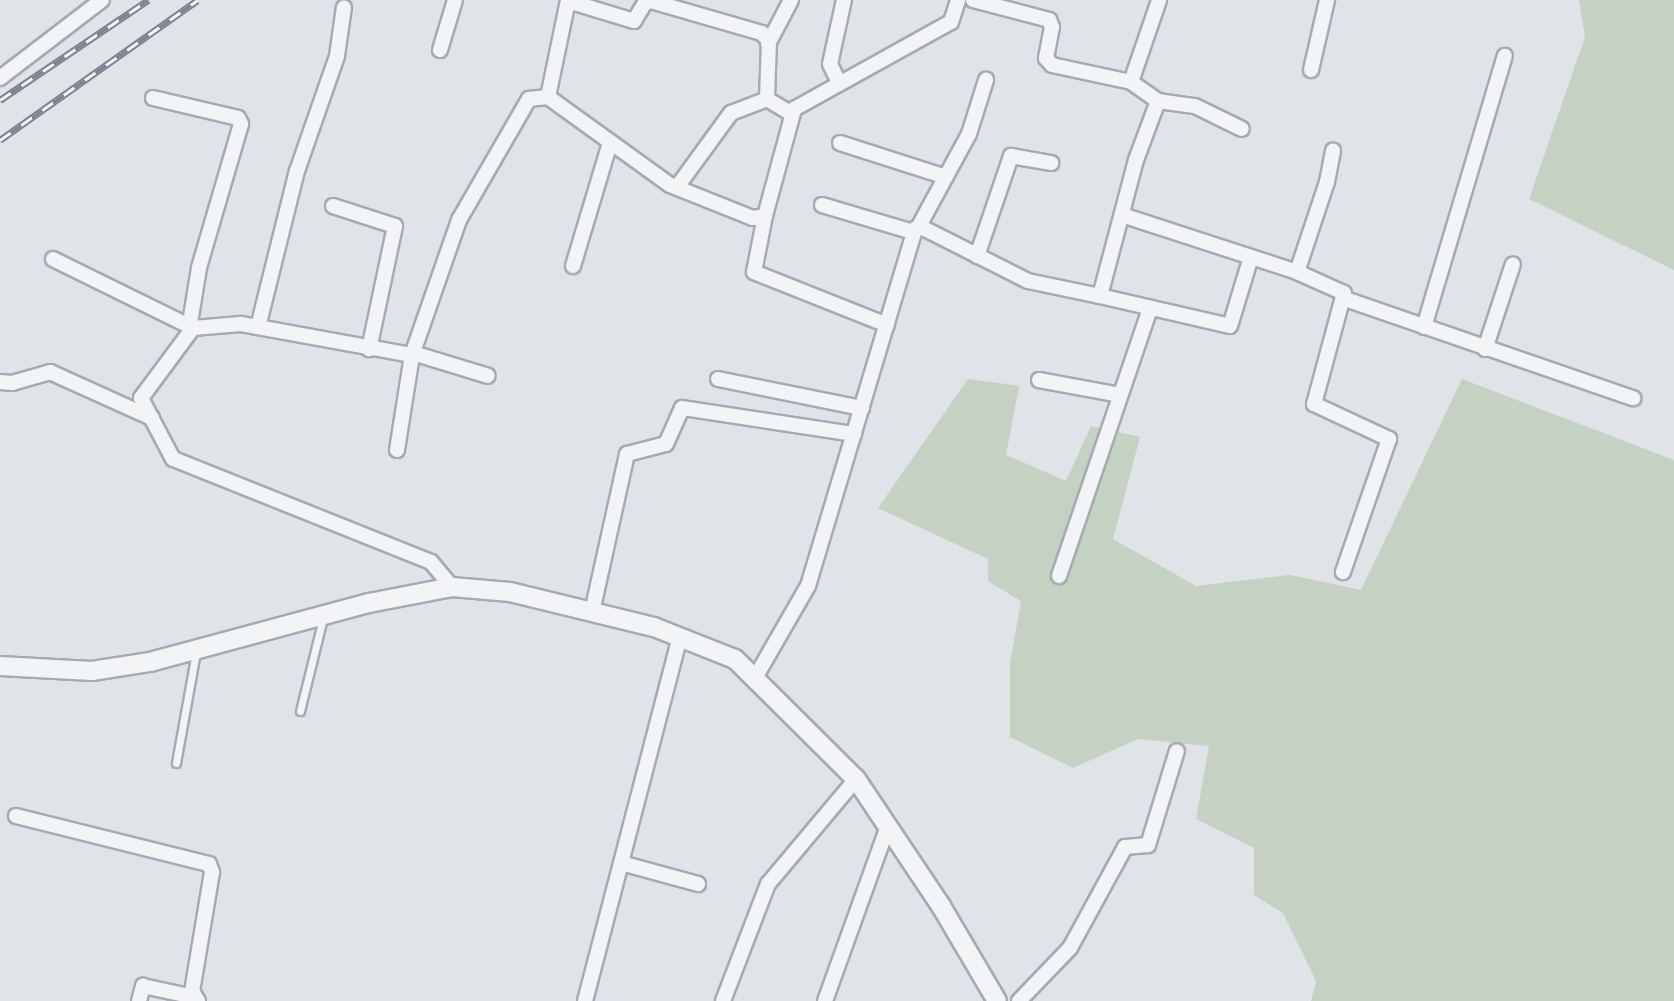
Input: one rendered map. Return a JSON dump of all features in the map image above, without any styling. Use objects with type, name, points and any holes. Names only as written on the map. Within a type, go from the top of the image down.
[{"type":"street","points":[[0,78],[102,0]]},
{"type":"street","points":[[440,50],[455,0]]},
{"type":"street","points":[[767,99],[768,44],[791,0]]},
{"type":"street","points":[[839,83],[830,64],[844,0]]},
{"type":"street","points":[[887,325],[754,272],[765,216],[790,113],[951,22],[958,0]]},
{"type":"street","points":[[972,0],[1049,20],[1052,27],[1046,58],[1052,65],[1130,82],[1158,101],[1195,106],[1242,129]]},
{"type":"street","points":[[1130,82],[1159,0]]},
{"type":"street","points":[[1311,70],[1327,0]]},
{"type":"street","points":[[548,97],[568,1],[634,21],[645,3],[651,1],[762,33],[768,44]]},
{"type":"street","points":[[258,327],[298,171],[337,56],[344,7]]},
{"type":"street","points":[[1424,327],[1505,56]]},
{"type":"street","points":[[755,678],[808,586],[916,229],[970,134],[986,80]]},
{"type":"street","points":[[397,450],[412,354],[470,198],[526,100],[548,97],[610,143],[677,187],[752,218],[765,216]]},
{"type":"street","points":[[153,98],[238,118],[241,124],[199,268],[191,326],[142,394],[177,462],[431,562],[452,587]]},
{"type":"street","points":[[767,99],[790,113]]},
{"type":"street","points":[[677,187],[731,113],[767,99]]},
{"type":"street","points":[[1100,296],[1158,101]]},
{"type":"street","points":[[573,266],[610,143]]},
{"type":"street","points":[[840,143],[946,177]]},
{"type":"street","points":[[1297,272],[1328,182],[1333,151]]},
{"type":"street","points":[[977,256],[1011,156],[1051,163]]},
{"type":"street","points":[[822,205],[916,229],[1028,281],[1230,326],[1251,257]]},
{"type":"street","points":[[333,206],[395,226],[369,349]]},
{"type":"street","points":[[1122,215],[1341,289],[1345,299],[1314,404],[1389,439],[1343,572]]},
{"type":"street","points":[[53,258],[114,292],[191,326],[227,323],[258,327],[369,349],[412,354],[488,376]]},
{"type":"street","points":[[1485,349],[1513,264]]},
{"type":"street","points":[[1345,299],[1633,398]]},
{"type":"street","points":[[1059,576],[1150,308]]},
{"type":"street","points":[[0,382],[12,383],[50,372],[152,418]]},
{"type":"street","points":[[718,379],[862,408]]},
{"type":"street","points":[[1039,380],[1120,395]]},
{"type":"street","points":[[592,612],[627,454],[666,444],[682,408],[855,434]]},
{"type":"street","points":[[0,666],[92,671],[196,652],[369,603],[452,587],[510,592],[680,637],[735,659],[856,779],[997,1001]]},
{"type":"street","points":[[585,1001],[680,637]]},
{"type":"street","points":[[1018,1001],[1070,948],[1125,847],[1148,845],[1177,751]]},
{"type":"street","points":[[723,1001],[768,884],[856,779]]},
{"type":"street","points":[[16,816],[209,864],[212,872],[196,999],[143,986],[139,1001]]},
{"type":"street","points":[[825,1001],[888,827]]},
{"type":"street","points":[[621,863],[698,884]]},
{"type":"lane","points":[[300,711],[323,618]]},
{"type":"lane","points":[[176,763],[196,652]]},
{"type":"green space","points":[[1579,0],[1674,0],[1674,270],[1529,199],[1585,37]]},
{"type":"green space","points":[[968,379],[1019,386],[1006,455],[1066,481],[1091,426],[1140,437],[1113,539],[1196,586],[1290,575],[1361,590],[1462,379],[1674,460],[1674,1001],[1311,1001],[1316,981],[1283,913],[1254,895],[1254,848],[1196,819],[1209,746],[1138,739],[1073,768],[1010,737],[1010,664],[1021,601],[988,581],[988,559],[878,508]]},
{"type":"railway","points":[[0,100],[148,0]]},
{"type":"railway","points":[[0,140],[198,0]]}]
